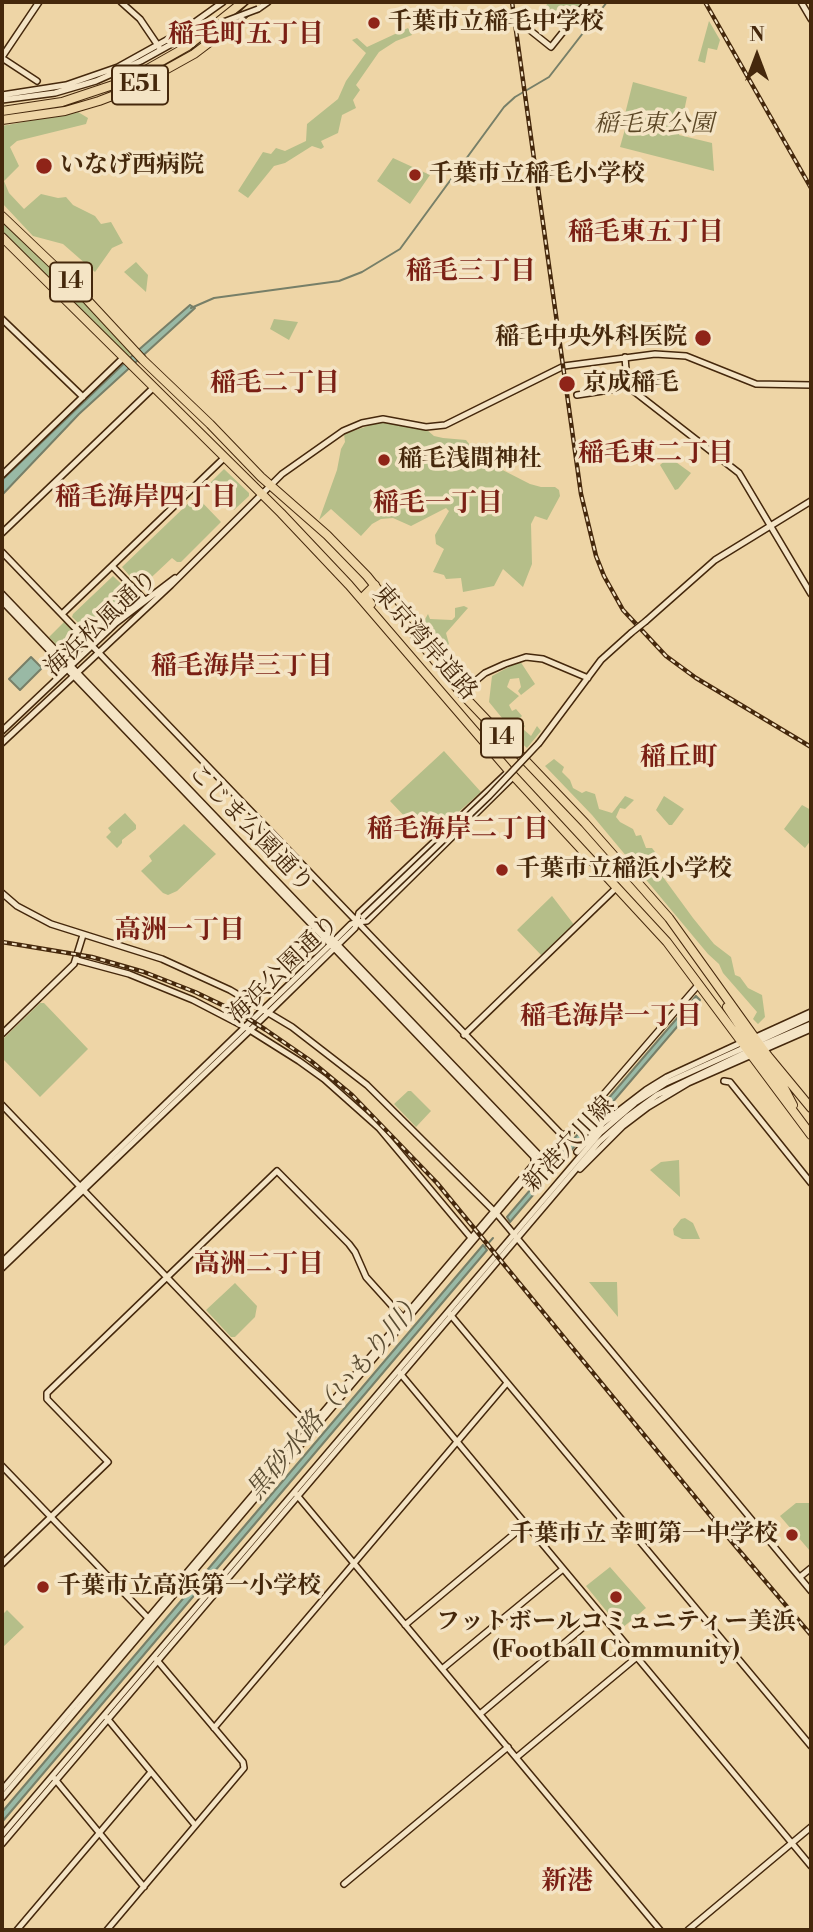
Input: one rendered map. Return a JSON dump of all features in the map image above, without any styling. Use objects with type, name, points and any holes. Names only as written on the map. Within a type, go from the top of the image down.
[{"type":"highway","name":"E51","points":[[2,111],[62,102],[128,80],[188,46],[243,2]]},
{"type":"highway","name":"E51","points":[[2,120],[65,111],[132,88],[194,54],[257,6]]},
{"type":"highway","name":"東京湾岸道路","points":[[2,216],[65,276],[138,355],[270,486],[333,541],[375,585],[461,693],[602,841],[669,918],[714,979],[749,1040]]},
{"type":"highway","name":"東京湾岸道路","points":[[2,237],[295,526],[511,773],[650,923],[749,1040],[811,1135]]},
{"type":"highway","points":[[226,442],[260,483],[262,494]]},
{"type":"highway","points":[[270,486],[268,493],[285,510],[295,526]]},
{"type":"highway","points":[[375,585],[365,597],[383,624]]},
{"type":"highway","points":[[602,841],[617,866],[607,876]]},
{"type":"highway","points":[[641,885],[632,895],[650,923]]},
{"type":"highway","points":[[749,1040],[758,1052]]},
{"type":"highway","name":"東京湾岸道路","points":[[758,1052],[811,1108]]},
{"type":"street","points":[[37,81],[2,57],[39,2]]},
{"type":"street","points":[[121,2],[137,15],[159,48]]},
{"type":"street","points":[[2,97],[69,90],[120,72],[223,2]]},
{"type":"street","points":[[159,48],[268,2]]},
{"type":"street","points":[[526,27],[551,47],[587,2]]},
{"type":"street","points":[[801,2],[811,19]]},
{"type":"street","points":[[2,320],[83,397]]},
{"type":"street","points":[[178,576],[300,460],[355,425],[390,419],[426,427],[445,425],[564,366],[662,353],[679,355],[756,384],[811,385]]},
{"type":"street","points":[[625,357],[629,387],[739,474],[811,594]]},
{"type":"street","points":[[2,475],[83,397],[128,361]]},
{"type":"street","points":[[577,395],[629,387]]},
{"type":"street","points":[[2,533],[153,388]]},
{"type":"street","points":[[62,614],[224,458]]},
{"type":"street","points":[[357,922],[489,796],[539,743],[608,652],[715,560],[811,501]]},
{"type":"street","points":[[2,552],[559,1133],[567,1135],[699,984]]},
{"type":"street","points":[[112,566],[145,600]]},
{"type":"street","name":"海浜松風通り","points":[[2,731],[91,645],[178,576]]},
{"type":"street","name":"海浜松風通り","points":[[2,743],[178,576]]},
{"type":"street","name":"こじま公園通り","points":[[2,594],[68,667]]},
{"type":"street","name":"こじま公園通り","points":[[2,601],[539,1155],[540,1163],[495,1212],[149,1620]]},
{"type":"street","points":[[461,693],[485,673],[526,657],[543,659],[588,678]]},
{"type":"street","points":[[357,922],[367,921],[511,773]]},
{"type":"street","points":[[357,922],[359,913],[511,773]]},
{"type":"street","points":[[464,1035],[617,887]]},
{"type":"street","points":[[2,893],[35,916],[64,929],[124,945],[194,972],[267,1010],[319,1045],[367,1085],[503,1221],[811,1591]]},
{"type":"street","name":"海浜公園通り","points":[[2,1262],[267,1010],[351,924],[357,922]]},
{"type":"street","points":[[2,1033],[77,960],[83,934]]},
{"type":"street","points":[[77,960],[155,984],[193,999],[247,1028],[316,1073],[379,1128],[472,1239]]},
{"type":"street","points":[[553,1191],[570,1161],[596,1130],[618,1110],[667,1077],[811,1012]]},
{"type":"street","name":"新港穴川線","points":[[553,1191],[601,1132],[645,1096],[688,1073],[811,1017]]},
{"type":"street","name":"新港穴川線","points":[[54,1778],[449,1313],[513,1233],[609,1132],[646,1102],[688,1079],[811,1024]]},
{"type":"street","points":[[553,1191],[562,1188],[623,1126],[648,1107],[688,1083],[811,1029]]},
{"type":"street","points":[[724,1080],[730,1082],[811,1183]]},
{"type":"street","points":[[2,1105],[311,1429]]},
{"type":"street","points":[[2,1564],[108,1462],[47,1399],[46,1394],[277,1171],[349,1244],[366,1277],[405,1319]]},
{"type":"street","name":"海浜公園通り","points":[[2,1268],[81,1188]]},
{"type":"street","points":[[449,1313],[811,1746]]},
{"type":"street","points":[[399,1371],[811,1866]]},
{"type":"street","points":[[214,1728],[507,1382]]},
{"type":"street","points":[[2,1466],[149,1620]]},
{"type":"street","points":[[295,1494],[660,1930]]},
{"type":"street","points":[[405,1625],[526,1524]]},
{"type":"street","points":[[800,1577],[811,1568]]},
{"type":"street","points":[[442,1669],[563,1569]]},
{"type":"street","points":[[480,1713],[600,1613]]},
{"type":"street","points":[[2,1790],[149,1620]]},
{"type":"street","points":[[2,1798],[149,1620]]},
{"type":"street","points":[[517,1757],[637,1657]]},
{"type":"street","points":[[107,1930],[244,1768],[243,1762],[155,1659]]},
{"type":"street","points":[[106,1716],[195,1825]]},
{"type":"street","points":[[344,1884],[509,1747]]},
{"type":"street","points":[[17,1930],[151,1772]]},
{"type":"street","points":[[54,1778],[144,1887]]},
{"type":"street","points":[[2,1835],[54,1778]]},
{"type":"street","points":[[2,1844],[54,1778]]},
{"type":"street","points":[[688,1930],[811,1827]]},
{"type":"green space","points":[[548,2],[584,3],[562,27],[543,12]]},
{"type":"green space","points":[[709,21],[720,40],[717,50],[708,48],[705,63],[698,61]]},
{"type":"green space","points":[[408,28],[412,35],[379,52],[356,85],[360,90],[353,100],[356,108],[342,115],[338,133],[321,141],[324,147],[321,149],[312,146],[285,163],[274,166],[248,198],[238,191],[263,152],[271,154],[276,148],[285,151],[306,141],[307,124],[338,99],[346,81],[366,53],[352,40],[357,38],[367,47]]},
{"type":"green space","name":"稲毛東公園","points":[[633,82],[687,97],[679,135],[712,143],[714,171],[620,147],[629,115],[625,114]]},
{"type":"green space","points":[[78,112],[88,118],[86,124],[17,141],[10,147],[19,166],[4,181],[9,193],[24,209],[41,194],[66,197],[73,205],[95,216],[101,224],[111,222],[123,243],[112,248],[95,272],[63,244],[33,236],[2,203],[2,126]]},
{"type":"green space","points":[[393,158],[430,175],[410,204],[377,181]]},
{"type":"green space","points":[[2,221],[79,296],[132,354],[128,357],[2,233]]},
{"type":"green space","points":[[136,262],[148,275],[146,292],[124,272]]},
{"type":"green space","points":[[274,319],[298,322],[289,340],[270,329]]},
{"type":"green space","points":[[380,422],[427,430],[434,436],[443,438],[466,440],[481,459],[530,484],[555,487],[559,490],[560,496],[547,520],[535,516],[531,524],[532,564],[523,587],[503,569],[494,586],[463,592],[461,578],[446,579],[444,575],[433,572],[444,549],[436,544],[435,535],[449,511],[446,508],[411,526],[393,518],[381,519],[361,536],[331,509],[319,520],[337,470],[345,442],[344,434]]},
{"type":"green space","points":[[669,457],[691,473],[675,490],[660,465]]},
{"type":"green space","points":[[224,469],[249,493],[234,510],[208,485]]},
{"type":"green space","points":[[196,496],[221,522],[181,562],[172,558],[140,588],[122,567]]},
{"type":"green space","points":[[113,576],[133,595],[91,635],[72,617],[73,614]]},
{"type":"green space","points":[[455,608],[468,608],[446,633],[449,644],[446,646],[441,639],[433,644],[437,638],[424,621],[428,614],[430,619],[452,620],[455,617]]},
{"type":"green space","points":[[64,622],[84,642],[73,653],[64,653],[49,637]]},
{"type":"green space","points":[[520,661],[535,684],[521,695],[518,691],[521,687],[519,678],[510,679],[507,687],[519,696],[509,705],[512,711],[516,709],[522,716],[519,719],[525,726],[523,729],[531,736],[537,726],[541,731],[527,748],[509,732],[511,729],[489,702],[492,676]]},
{"type":"green space","points":[[444,751],[481,792],[427,840],[390,801]]},
{"type":"green space","points":[[554,759],[564,767],[562,772],[573,788],[582,793],[586,791],[595,794],[599,809],[612,813],[625,796],[634,800],[625,809],[620,808],[616,817],[633,829],[636,836],[641,835],[646,848],[652,848],[655,852],[649,857],[652,862],[714,944],[731,957],[735,975],[740,977],[748,988],[762,995],[765,1017],[758,1024],[753,1019],[757,1012],[723,973],[719,964],[592,815],[545,766]]},
{"type":"green space","points":[[664,796],[684,809],[672,825],[656,810]]},
{"type":"green space","points":[[802,805],[811,810],[811,840],[805,848],[784,829]]},
{"type":"green space","points":[[125,813],[136,825],[136,829],[122,840],[117,848],[106,837],[111,832],[108,828]]},
{"type":"green space","points":[[184,824],[216,854],[177,891],[168,895],[141,871],[152,861],[149,856]]},
{"type":"green space","points":[[552,896],[575,926],[543,957],[517,930]]},
{"type":"green space","points":[[40,1003],[44,1003],[88,1049],[40,1097],[2,1058],[2,1040]]},
{"type":"green space","points":[[408,1091],[431,1111],[416,1127],[394,1104]]},
{"type":"green space","points":[[679,1160],[680,1197],[650,1170],[661,1162]]},
{"type":"green space","points":[[685,1218],[693,1223],[700,1239],[682,1239],[674,1235],[673,1229]]},
{"type":"green space","points":[[589,1282],[617,1282],[618,1317]]},
{"type":"green space","points":[[235,1283],[257,1306],[255,1317],[235,1337],[231,1337],[206,1310]]},
{"type":"green space","points":[[796,1503],[811,1503],[810,1551],[780,1516]]},
{"type":"green space","name":"フットボールコミュニティー美浜 (Football Community)","points":[[610,1567],[646,1608],[621,1629],[586,1586]]},
{"type":"green space","points":[[7,1610],[24,1627],[2,1648],[2,1615]]},
{"type":"shaded area","points":[[190,305],[195,308],[79,414],[2,495],[2,480],[135,353]]},
{"type":"shaded area","points":[[31,657],[42,668],[20,690],[9,679]]},
{"type":"shaded area","points":[[696,996],[700,1000],[510,1222],[507,1217]]},
{"type":"shaded area","points":[[483,1245],[487,1250],[2,1822],[2,1812]]},
{"type":"waterway","points":[[191,308],[214,298],[339,281],[362,272],[400,249],[504,107],[515,97],[549,77],[607,2]]},
{"type":"waterway","name":"黒砂水路（いもり川）","points":[[485,1247],[493,1238]]},
{"type":"railway","points":[[512,2],[581,494],[596,556],[604,576],[623,610],[666,656],[696,678],[811,747]]},
{"type":"railway","points":[[705,2],[811,188]]},
{"type":"railway","points":[[2,942],[92,957],[144,972],[195,992],[241,1014],[266,1030],[311,1061],[352,1095],[437,1183],[811,1635]]},
{"type":"place","name":"千葉市立稲毛中学校","points":[[374,23]]},
{"type":"place","name":"いなげ西病院","points":[[44,166]]},
{"type":"place","name":"千葉市立稲毛小学校","points":[[415,175]]},
{"type":"place","name":"稲毛中央外科医院","points":[[703,338]]},
{"type":"place","name":"京成稲毛","points":[[567,384]]},
{"type":"place","name":"稲毛浅間神社","points":[[384,460]]},
{"type":"place","name":"千葉市立稲浜小学校","points":[[502,870]]},
{"type":"place","name":"千葉市立 幸町第一中学校","points":[[792,1535]]},
{"type":"place","name":"千葉市立高浜第一小学校","points":[[43,1587]]},
{"type":"place","name":"フットボールコミュニティー美浜 (Football Community)","points":[[616,1597]]},
{"type":"district","name":"稲毛町五丁目","points":[[246,36]]},
{"type":"district","name":"稲毛東五丁目","points":[[646,234]]},
{"type":"district","name":"稲毛三丁目","points":[[471,273]]},
{"type":"district","name":"稲毛二丁目","points":[[275,385]]},
{"type":"district","name":"稲毛東二丁目","points":[[656,455]]},
{"type":"district","name":"稲毛海岸四丁目","points":[[146,499]]},
{"type":"district","name":"稲毛一丁目","points":[[438,505]]},
{"type":"district","name":"稲毛海岸三丁目","points":[[242,668]]},
{"type":"district","name":"稲丘町","points":[[679,759]]},
{"type":"district","name":"稲毛海岸二丁目","points":[[458,831]]},
{"type":"district","name":"高洲一丁目","points":[[180,932]]},
{"type":"district","name":"稲毛海岸一丁目","points":[[611,1018]]},
{"type":"district","name":"高洲二丁目","points":[[259,1266]]},
{"type":"district","name":"新港","points":[[567,1883]]}]
